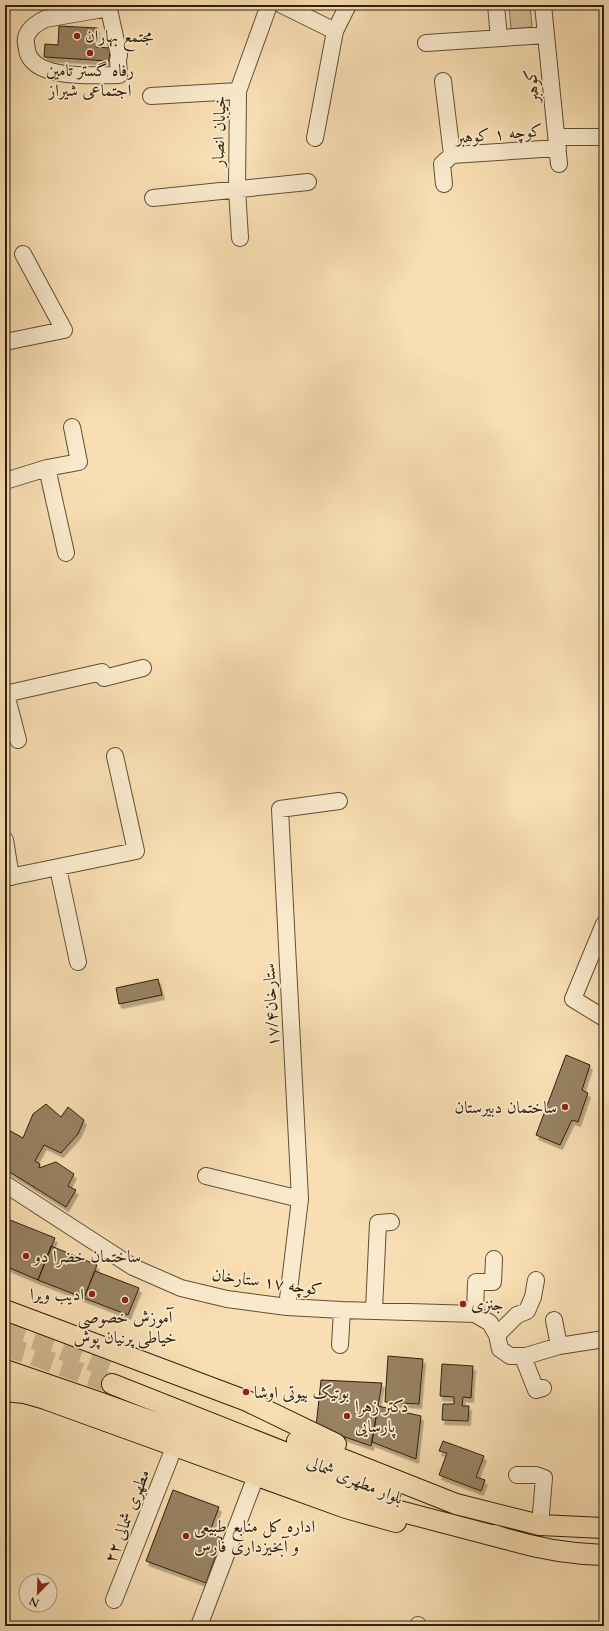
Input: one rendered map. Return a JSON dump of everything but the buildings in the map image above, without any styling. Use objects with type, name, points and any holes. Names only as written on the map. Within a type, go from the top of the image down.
[{"type":"main road","points":[[5,1310],[246,1401],[329,1440],[456,1504]]},
{"type":"main road","points":[[5,1370],[101,1402],[399,1511],[506,1539]]},
{"type":"main road","name":"بلوار مطهرى شمالى","points":[[604,1528],[575,1528],[540,1525],[456,1504],[113,1377],[470,1527],[506,1539],[580,1554],[604,1554]]},
{"type":"main road","points":[[5,1391],[24,1393],[45,1399],[346,1508],[383,1519],[413,1526],[506,1539]]},
{"type":"street","name":"خیابان انصار","points":[[240,238],[237,189],[238,91],[269,5]]},
{"type":"street","points":[[282,5],[335,31]]},
{"type":"street","points":[[315,138],[335,31],[348,5]]},
{"type":"street","points":[[496,5],[499,38]]},
{"type":"street","name":"کوهبر","points":[[543,5],[559,164]]},
{"type":"street","points":[[108,7],[119,55],[119,75],[55,73],[44,69],[34,62],[29,56],[26,40],[30,30],[36,24],[45,19],[108,7]]},
{"type":"street","points":[[426,43],[546,35]]},
{"type":"street","points":[[443,81],[452,155]]},
{"type":"street","points":[[151,96],[238,91]]},
{"type":"street","name":"کوچه ۱ کوهبر","points":[[444,184],[442,164],[452,155],[604,137]]},
{"type":"street","points":[[153,198],[308,182]]},
{"type":"street","points":[[5,342],[64,330],[23,254]]},
{"type":"street","points":[[5,481],[47,468],[79,462],[72,427]]},
{"type":"street","points":[[47,468],[66,553]]},
{"type":"street","points":[[18,740],[5,694],[102,672],[104,678],[143,668]]},
{"type":"street","points":[[5,840],[8,877],[136,851],[115,756]]},
{"type":"street","name":"ستارخان۱۷/۴","points":[[287,1307],[300,1199],[280,809],[340,801]]},
{"type":"street","points":[[58,868],[78,962]]},
{"type":"street","points":[[604,924],[573,999],[604,1018]]},
{"type":"street","points":[[206,1176],[300,1199]]},
{"type":"street","name":"کوچه ۱۷ ستارخان","points":[[5,1184],[132,1268],[182,1288],[219,1297],[287,1307],[475,1314]]},
{"type":"street","points":[[374,1310],[378,1223],[391,1222]]},
{"type":"street","points":[[494,1259],[493,1282],[476,1282],[475,1314],[490,1323],[497,1335],[500,1349],[510,1356],[523,1357],[559,1346],[604,1339]]},
{"type":"street","points":[[497,1335],[517,1315],[528,1311],[533,1297],[536,1280]]},
{"type":"street","points":[[340,1345],[342,1310]]},
{"type":"street","points":[[554,1320],[559,1346]]},
{"type":"street","points":[[523,1357],[536,1390],[542,1388]]},
{"type":"street","name":"مطهرى شمالى ۲۲","points":[[114,1600],[175,1445]]},
{"type":"street","points":[[517,1475],[536,1475],[544,1478],[540,1525]]},
{"type":"street","points":[[199,1626],[256,1476]]},
{"type":"shaded area","points":[[509,5],[530,5],[532,27],[511,29]]},
{"type":"tunnel","points":[[5,1331],[36,1340],[115,1370]]},
{"type":"tunnel","points":[[5,1347],[29,1354],[112,1384]]},
{"type":"place","name":"مجتمع بهاران","points":[[77,36]]},
{"type":"place","name":"رفاه گستر تامین اجتماعی شیراز","points":[[90,53]]},
{"type":"place","name":"ساختمان دبیرستان","points":[[565,1107]]},
{"type":"place","name":"ساختمان خضرا دو","points":[[26,1256]]},
{"type":"place","name":"ادیب ویرا","points":[[92,1294]]},
{"type":"place","name":"آموزش خصوصی خیاطی پرنیان پوش","points":[[125,1300]]},
{"type":"place","name":"جنزی","points":[[463,1304]]},
{"type":"place","name":"بوتیک بیوتی اوشا","points":[[246,1392]]},
{"type":"place","name":"دکتر زهرا پارسایی","points":[[347,1416]]},
{"type":"place","name":"اداره کل منابع طبیعى و آبخیزدارى فارس","points":[[186,1536]]}]
